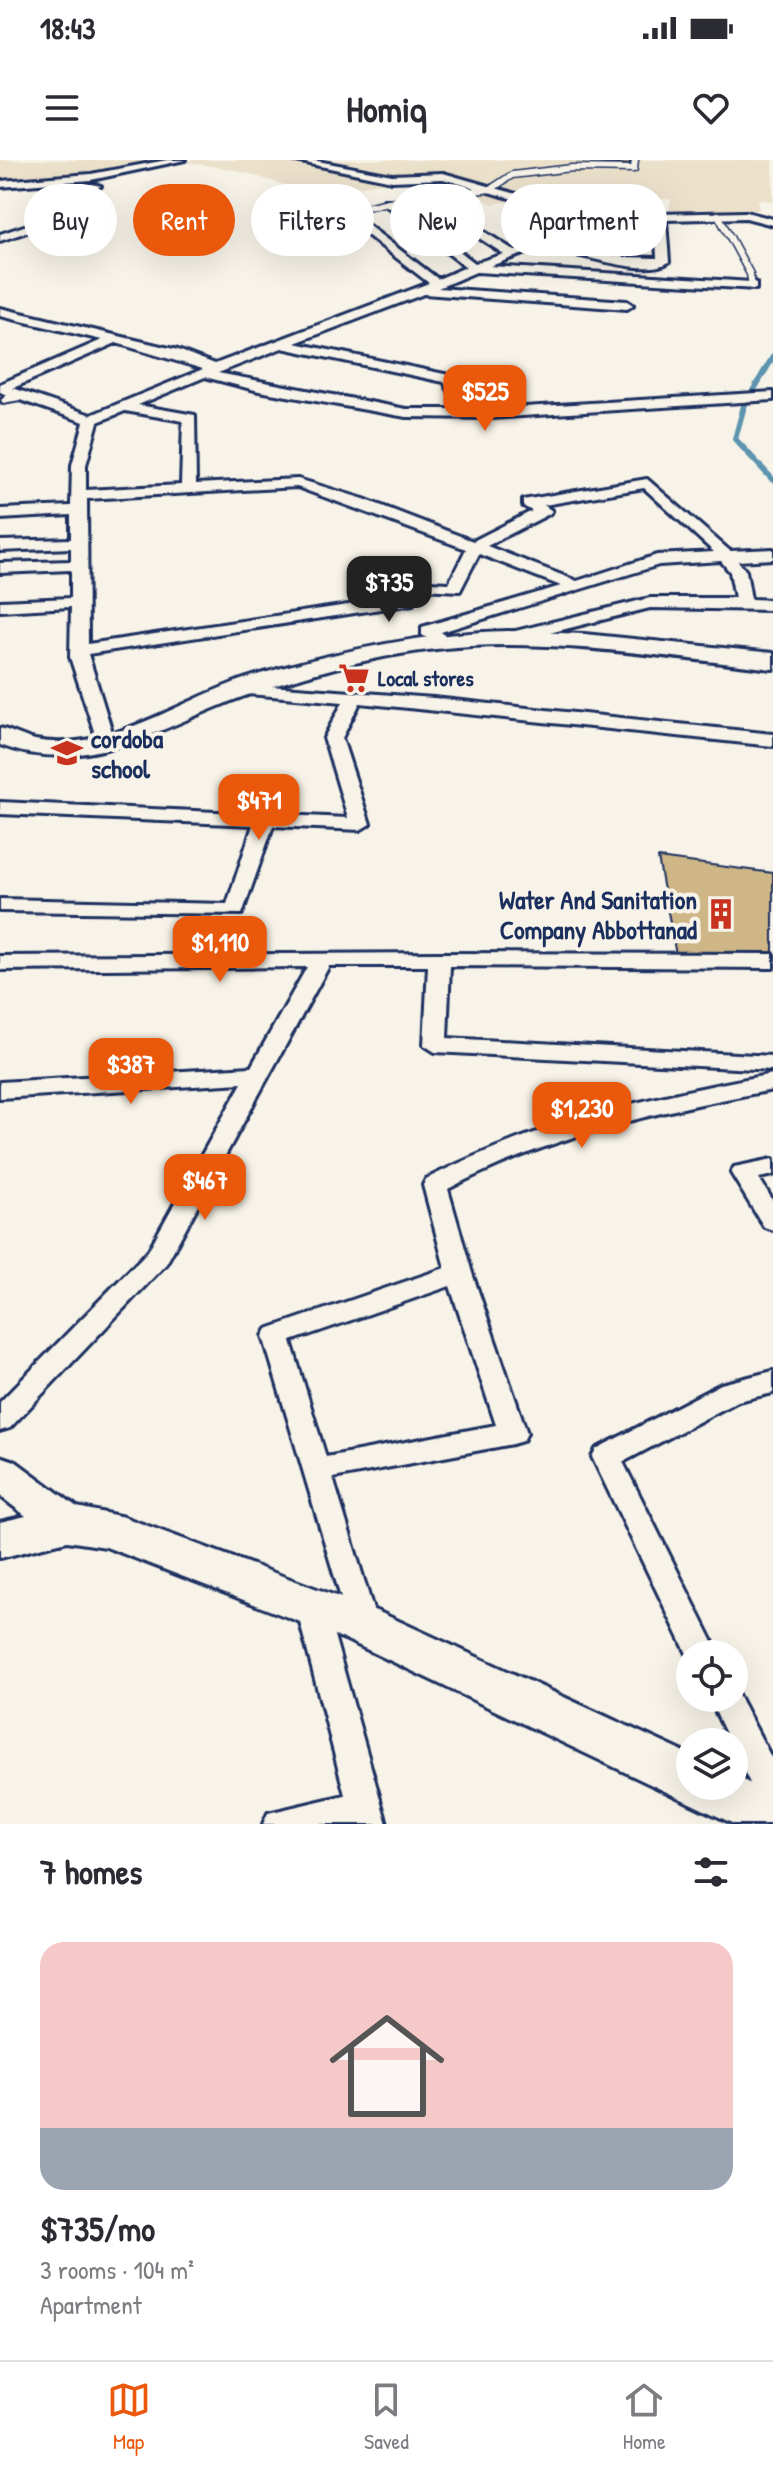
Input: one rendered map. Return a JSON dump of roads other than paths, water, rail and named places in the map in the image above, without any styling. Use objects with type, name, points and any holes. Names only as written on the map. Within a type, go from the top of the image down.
[{"type":"street","points":[[0,184],[55,183],[126,173],[180,160]]},
{"type":"street","points":[[296,160],[392,178],[443,176],[501,192]]},
{"type":"street","points":[[0,238],[41,224],[44,211],[126,173]]},
{"type":"street","points":[[388,202],[474,268],[752,286]]},
{"type":"street","points":[[667,217],[746,215],[773,222]]},
{"type":"street","points":[[374,235],[437,284]]},
{"type":"street","points":[[115,339],[1,388],[92,420],[119,406],[507,256]]},
{"type":"street","points":[[599,256],[623,261],[663,262],[663,256]]},
{"type":"street","points":[[421,291],[627,305]]},
{"type":"street","points":[[0,312],[173,353],[210,371],[259,387],[406,413],[468,414],[773,396]]},
{"type":"street","points":[[283,344],[449,379],[468,414]]},
{"type":"street","points":[[0,404],[19,395]]},
{"type":"street","points":[[119,406],[190,418],[188,489]]},
{"type":"street","points":[[92,420],[79,465],[80,650],[106,742]]},
{"type":"street","points":[[0,514],[188,489],[298,483],[359,502],[577,586]]},
{"type":"street","points":[[80,650],[407,601],[416,584],[454,588],[475,546],[544,511],[528,503],[647,483],[738,571],[744,604]]},
{"type":"street","points":[[0,546],[80,543]]},
{"type":"street","points":[[444,642],[428,631],[657,560],[723,554],[773,554]]},
{"type":"street","points":[[0,568],[80,565]]},
{"type":"street","points":[[0,606],[80,602]]},
{"type":"street","points":[[505,639],[650,603],[773,605]]},
{"type":"street","points":[[4,744],[40,749],[106,742],[242,689],[372,655],[444,642],[505,639],[773,661]]},
{"type":"street","points":[[242,689],[354,697],[773,740]]},
{"type":"street","points":[[0,808],[360,824],[333,738],[354,697]]},
{"type":"street","points":[[0,905],[235,910],[265,820]]},
{"type":"street","points":[[439,959],[435,1045],[773,1063]]},
{"type":"street","points":[[0,963],[439,959],[773,961]]},
{"type":"street","points":[[0,1420],[157,1257],[322,960]]},
{"type":"street","points":[[0,1090],[259,1074]]},
{"type":"street","points":[[316,1470],[513,1433],[459,1273],[435,1185],[487,1155],[646,1105],[773,1082]]},
{"type":"street","points":[[773,1167],[743,1173],[773,1221]]},
{"type":"street","points":[[363,1626],[276,1336],[459,1273]]},
{"type":"street","points":[[696,1640],[606,1457],[731,1392],[773,1382]]},
{"type":"street","points":[[0,1473],[67,1523]]},
{"type":"street","points":[[0,1540],[67,1523],[109,1530],[363,1626],[676,1772]]},
{"type":"street","points":[[280,1824],[367,1816],[311,1607]]},
{"type":"street","points":[[732,1712],[773,1795]]},
{"type":"street","points":[[735,1800],[773,1818]]},
{"type":"lane","points":[[485,190],[512,175],[572,168],[634,169],[635,160]]},
{"type":"lane","points":[[374,205],[388,202]]},
{"type":"lane","points":[[718,215],[750,274],[752,286]]},
{"type":"waterway","points":[[773,357],[744,406],[735,439],[773,480]]},
{"type":"place","name":"Local stores","points":[[354,678]]},
{"type":"place","name":"cordoba school","points":[[67,753]]},
{"type":"place","name":"Water And Sanitation Company Abbottanad","points":[[721,914]]}]
